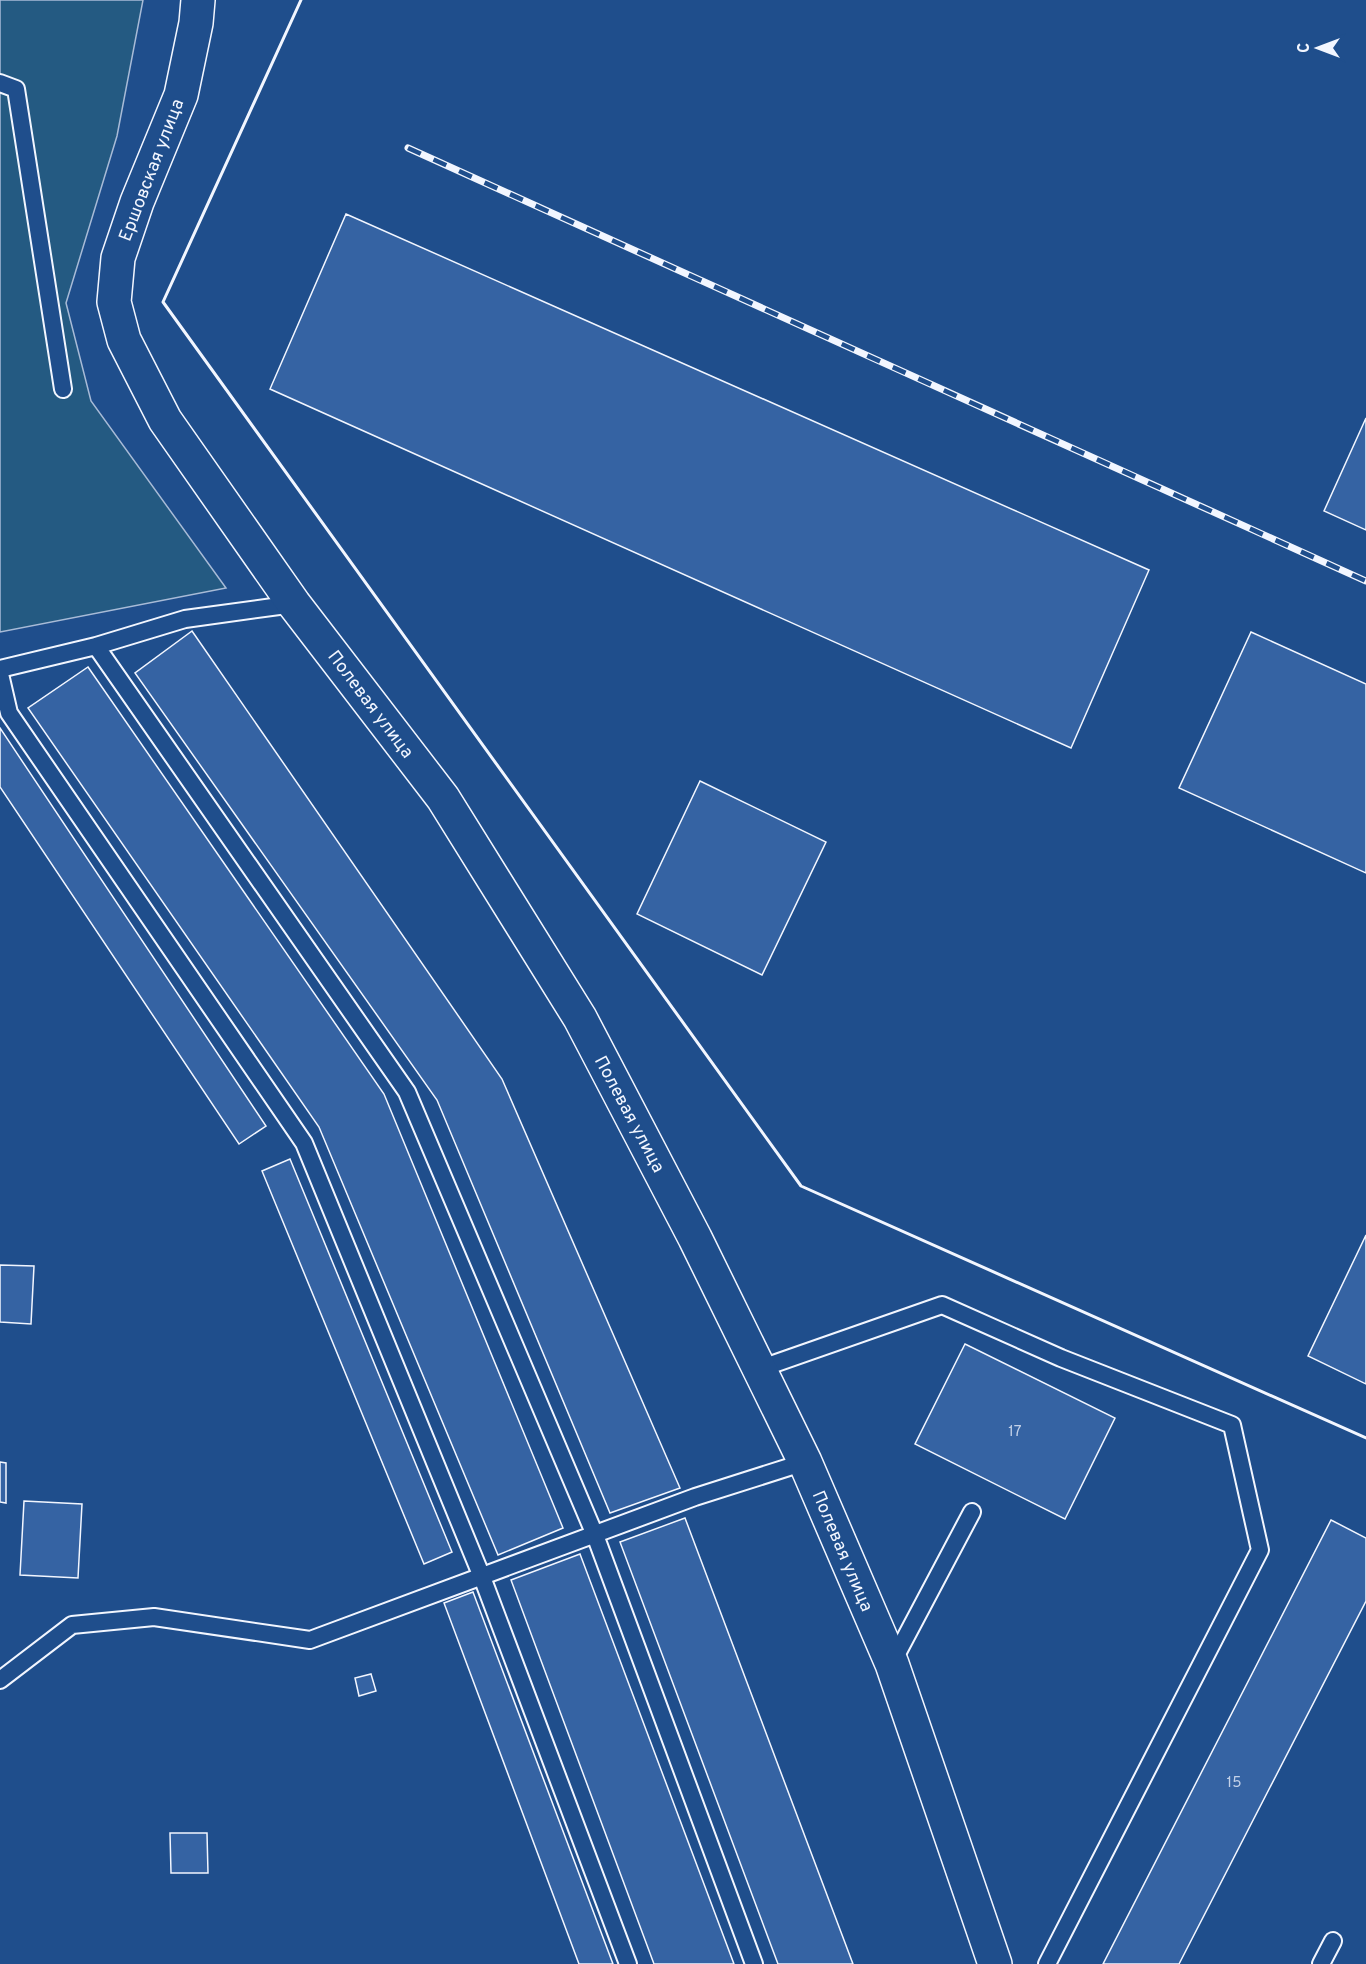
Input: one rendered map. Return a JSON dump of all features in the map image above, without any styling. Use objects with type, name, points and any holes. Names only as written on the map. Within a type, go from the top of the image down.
[{"type":"street","name":"Ершовская улица","points":[[124,340],[114,302],[118,258],[137,202],[181,95],[196,23],[198,0]]},
{"type":"street","name":"Полевая улица","points":[[124,340],[165,420],[294,604],[443,798],[580,1018],[695,1238],[805,1462],[892,1664],[995,1964]]},
{"type":"lane","points":[[0,83],[16,89],[63,389]]},
{"type":"lane","points":[[0,669],[96,646],[186,619],[294,604]]},
{"type":"lane","points":[[96,646],[407,1092],[595,1535],[754,1964]]},
{"type":"lane","points":[[0,674],[9,713],[304,1143],[482,1577],[628,1964]]},
{"type":"lane","points":[[759,1369],[942,1305],[1061,1358],[1232,1425],[1260,1550],[1047,1964]]},
{"type":"lane","points":[[0,1680],[72,1625],[154,1617],[310,1640],[695,1497],[805,1462]]},
{"type":"lane","points":[[892,1664],[972,1512]]},
{"type":"lane","points":[[1321,1964],[1333,1941]]},
{"type":"shaded area","points":[[0,0],[143,0],[117,136],[66,303],[91,401],[226,588],[0,632]]},
{"type":"building","points":[[346,214],[1149,570],[1071,748],[270,389]]},
{"type":"building","points":[[1366,418],[1366,530],[1324,511]]},
{"type":"building","points":[[192,631],[502,1079],[680,1488],[610,1513],[437,1100],[135,673]]},
{"type":"building","points":[[1251,632],[1366,684],[1366,873],[1179,788]]},
{"type":"building","points":[[88,667],[384,1094],[563,1528],[498,1555],[319,1127],[28,708]]},
{"type":"building","points":[[0,728],[266,1126],[239,1144],[0,787]]},
{"type":"building","points":[[700,781],[826,842],[762,975],[637,914]]},
{"type":"building","points":[[290,1159],[452,1552],[424,1564],[262,1171]]},
{"type":"building","points":[[1366,1235],[1366,1384],[1308,1356]]},
{"type":"building","points":[[0,1265],[34,1266],[31,1324],[0,1322]]},
{"type":"building","points":[[965,1344],[1115,1418],[1065,1519],[915,1444]]},
{"type":"building","points":[[0,1462],[6,1463],[6,1503],[0,1502]]},
{"type":"building","points":[[24,1501],[82,1504],[78,1578],[20,1575]]},
{"type":"building","points":[[685,1518],[853,1964],[778,1964],[620,1542]]},
{"type":"building","points":[[1331,1520],[1366,1538],[1366,1601],[1179,1964],[1103,1964]]},
{"type":"building","points":[[580,1554],[734,1964],[654,1964],[511,1580]]},
{"type":"building","points":[[473,1592],[613,1964],[579,1964],[444,1603]]},
{"type":"building","points":[[371,1674],[376,1691],[359,1696],[355,1678]]},
{"type":"building","points":[[170,1833],[207,1833],[208,1873],[171,1873]]},
{"type":"railway","points":[[408,148],[1366,581]]},
{"type":"wall","points":[[301,0],[163,302],[801,1186],[1366,1438]]}]
